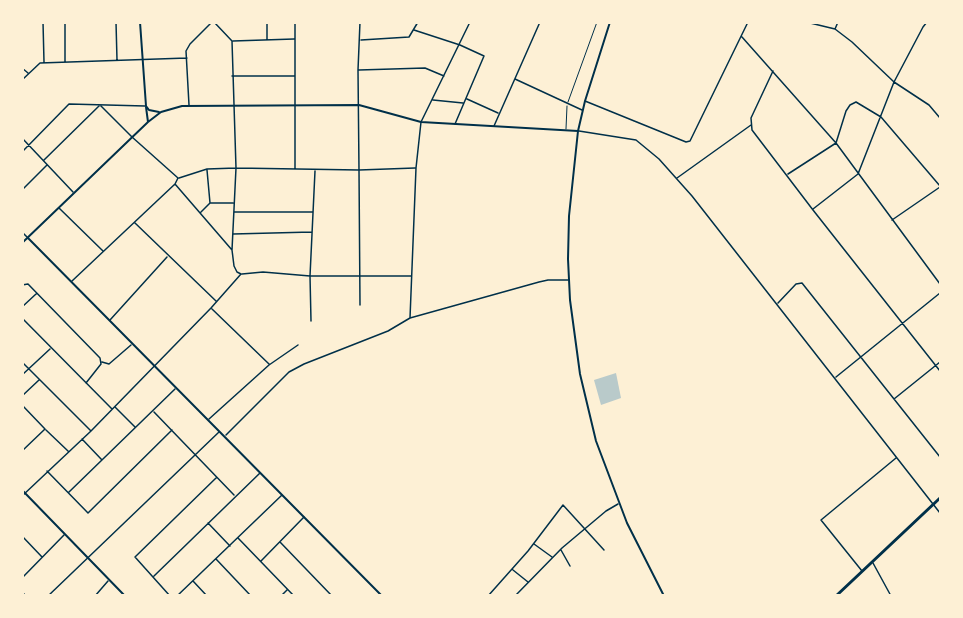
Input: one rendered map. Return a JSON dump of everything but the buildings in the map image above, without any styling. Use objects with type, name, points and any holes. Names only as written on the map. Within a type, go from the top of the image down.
[{"type":"highway","points":[[836,596],[940,498]]},
{"type":"street","points":[[44,22],[44,62]]},
{"type":"street","points":[[65,22],[65,61]]},
{"type":"street","points":[[116,22],[117,60]]},
{"type":"street","points":[[140,22],[148,122]]},
{"type":"street","points":[[189,106],[186,51],[190,44],[213,22],[232,40],[295,39]]},
{"type":"street","points":[[267,22],[267,40]]},
{"type":"street","points":[[295,22],[295,170]]},
{"type":"street","points":[[360,22],[358,70],[360,305]]},
{"type":"street","points":[[359,40],[403,39],[409,37],[418,22]]},
{"type":"street","points":[[410,318],[416,168],[421,122],[470,22]]},
{"type":"street","points":[[493,127],[540,22]]},
{"type":"street","points":[[610,22],[578,131],[568,216],[568,280],[574,338],[596,441],[634,539],[664,596]]},
{"type":"street","points":[[585,101],[688,142],[748,22]]},
{"type":"street","points":[[806,22],[835,29],[894,82],[929,105],[940,118]]},
{"type":"street","points":[[835,29],[838,22]]},
{"type":"street","points":[[813,210],[858,174],[894,82],[926,22]]},
{"type":"street","points":[[414,30],[460,45],[484,56],[455,125]]},
{"type":"street","points":[[742,37],[836,143],[940,285]]},
{"type":"street","points":[[232,40],[232,105],[236,168],[232,250],[237,272],[310,276],[412,276]]},
{"type":"street","points":[[22,80],[38,64],[44,62],[187,58]]},
{"type":"street","points":[[22,68],[29,74]]},
{"type":"street","points":[[358,70],[425,68],[444,76]]},
{"type":"street","points":[[773,71],[751,118],[751,124],[760,141],[940,371]]},
{"type":"street","points":[[232,76],[294,76]]},
{"type":"street","points":[[515,78],[582,111]]},
{"type":"street","points":[[466,99],[499,113]]},
{"type":"street","points":[[433,100],[464,104]]},
{"type":"street","points":[[787,175],[836,143],[846,111],[852,103],[856,102],[881,117],[940,186],[892,221]]},
{"type":"street","points":[[22,152],[69,104],[146,106],[149,110],[161,112]]},
{"type":"street","points":[[100,105],[178,178]]},
{"type":"street","points":[[44,160],[100,105]]},
{"type":"street","points":[[22,243],[148,122],[161,112],[182,106],[359,105],[421,122],[578,131],[636,141],[658,159],[676,179],[835,377],[940,513]]},
{"type":"street","points":[[676,179],[751,124]]},
{"type":"street","points":[[22,138],[74,193]]},
{"type":"street","points":[[22,190],[48,164]]},
{"type":"street","points":[[72,282],[175,184],[178,178],[207,169],[416,168]]},
{"type":"street","points":[[207,169],[210,203]]},
{"type":"street","points":[[311,321],[310,276],[316,170]]},
{"type":"street","points":[[175,184],[232,250]]},
{"type":"street","points":[[200,213],[210,203],[234,203]]},
{"type":"street","points":[[59,208],[103,251]]},
{"type":"street","points":[[234,212],[314,212]]},
{"type":"street","points":[[134,223],[217,301]]},
{"type":"street","points":[[22,232],[382,596]]},
{"type":"street","points":[[232,234],[313,232]]},
{"type":"street","points":[[109,320],[167,256]]},
{"type":"street","points":[[125,596],[24,493],[91,431],[241,274]]},
{"type":"street","points":[[225,436],[289,372],[388,331],[410,318],[539,282],[568,280]]},
{"type":"street","points":[[777,304],[796,284],[802,283],[940,457]]},
{"type":"street","points":[[22,285],[28,284],[101,361],[109,364],[132,344]]},
{"type":"street","points":[[22,307],[37,293]]},
{"type":"street","points":[[835,377],[940,293]]},
{"type":"street","points":[[211,308],[269,364]]},
{"type":"street","points":[[22,318],[112,409]]},
{"type":"street","points":[[208,420],[269,364],[298,345]]},
{"type":"street","points":[[22,375],[50,348]]},
{"type":"street","points":[[86,383],[101,361]]},
{"type":"street","points":[[22,362],[91,431]]},
{"type":"street","points":[[894,399],[940,362]]},
{"type":"street","points":[[22,396],[40,379]]},
{"type":"street","points":[[69,493],[176,388]]},
{"type":"street","points":[[22,405],[69,452]]},
{"type":"street","points":[[115,406],[136,428]]},
{"type":"street","points":[[153,411],[234,496]]},
{"type":"street","points":[[22,451],[45,429]]},
{"type":"street","points":[[47,471],[88,513],[172,430]]},
{"type":"street","points":[[48,596],[220,431]]},
{"type":"street","points":[[82,439],[102,460]]},
{"type":"street","points":[[22,445],[26,448]]},
{"type":"street","points":[[862,571],[823,524],[822,518],[897,458]]},
{"type":"street","points":[[153,577],[261,472]]},
{"type":"street","points":[[170,596],[136,559],[136,554],[216,478]]},
{"type":"street","points":[[177,596],[282,494]]},
{"type":"street","points":[[515,596],[561,549],[606,511],[619,504]]},
{"type":"street","points":[[488,596],[534,544],[563,505],[604,550]]},
{"type":"street","points":[[260,561],[304,517]]},
{"type":"street","points":[[207,522],[230,546]]},
{"type":"street","points":[[22,578],[65,534]]},
{"type":"street","points":[[23,538],[42,557]]},
{"type":"street","points":[[237,538],[294,596]]},
{"type":"street","points":[[280,542],[332,596]]},
{"type":"street","points":[[534,544],[552,557]]},
{"type":"street","points":[[561,549],[570,566]]},
{"type":"street","points":[[216,559],[250,596]]},
{"type":"street","points":[[872,562],[891,596]]},
{"type":"street","points":[[513,569],[528,582]]},
{"type":"street","points":[[95,596],[109,579]]},
{"type":"street","points":[[193,581],[207,596]]},
{"type":"street","points":[[281,596],[288,589]]},
{"type":"street","points":[[22,592],[26,596]]},
{"type":"lane","points":[[566,131],[567,104],[597,22]]},
{"type":"shaded area","points":[[616,373],[621,398],[601,405],[594,380]]}]
